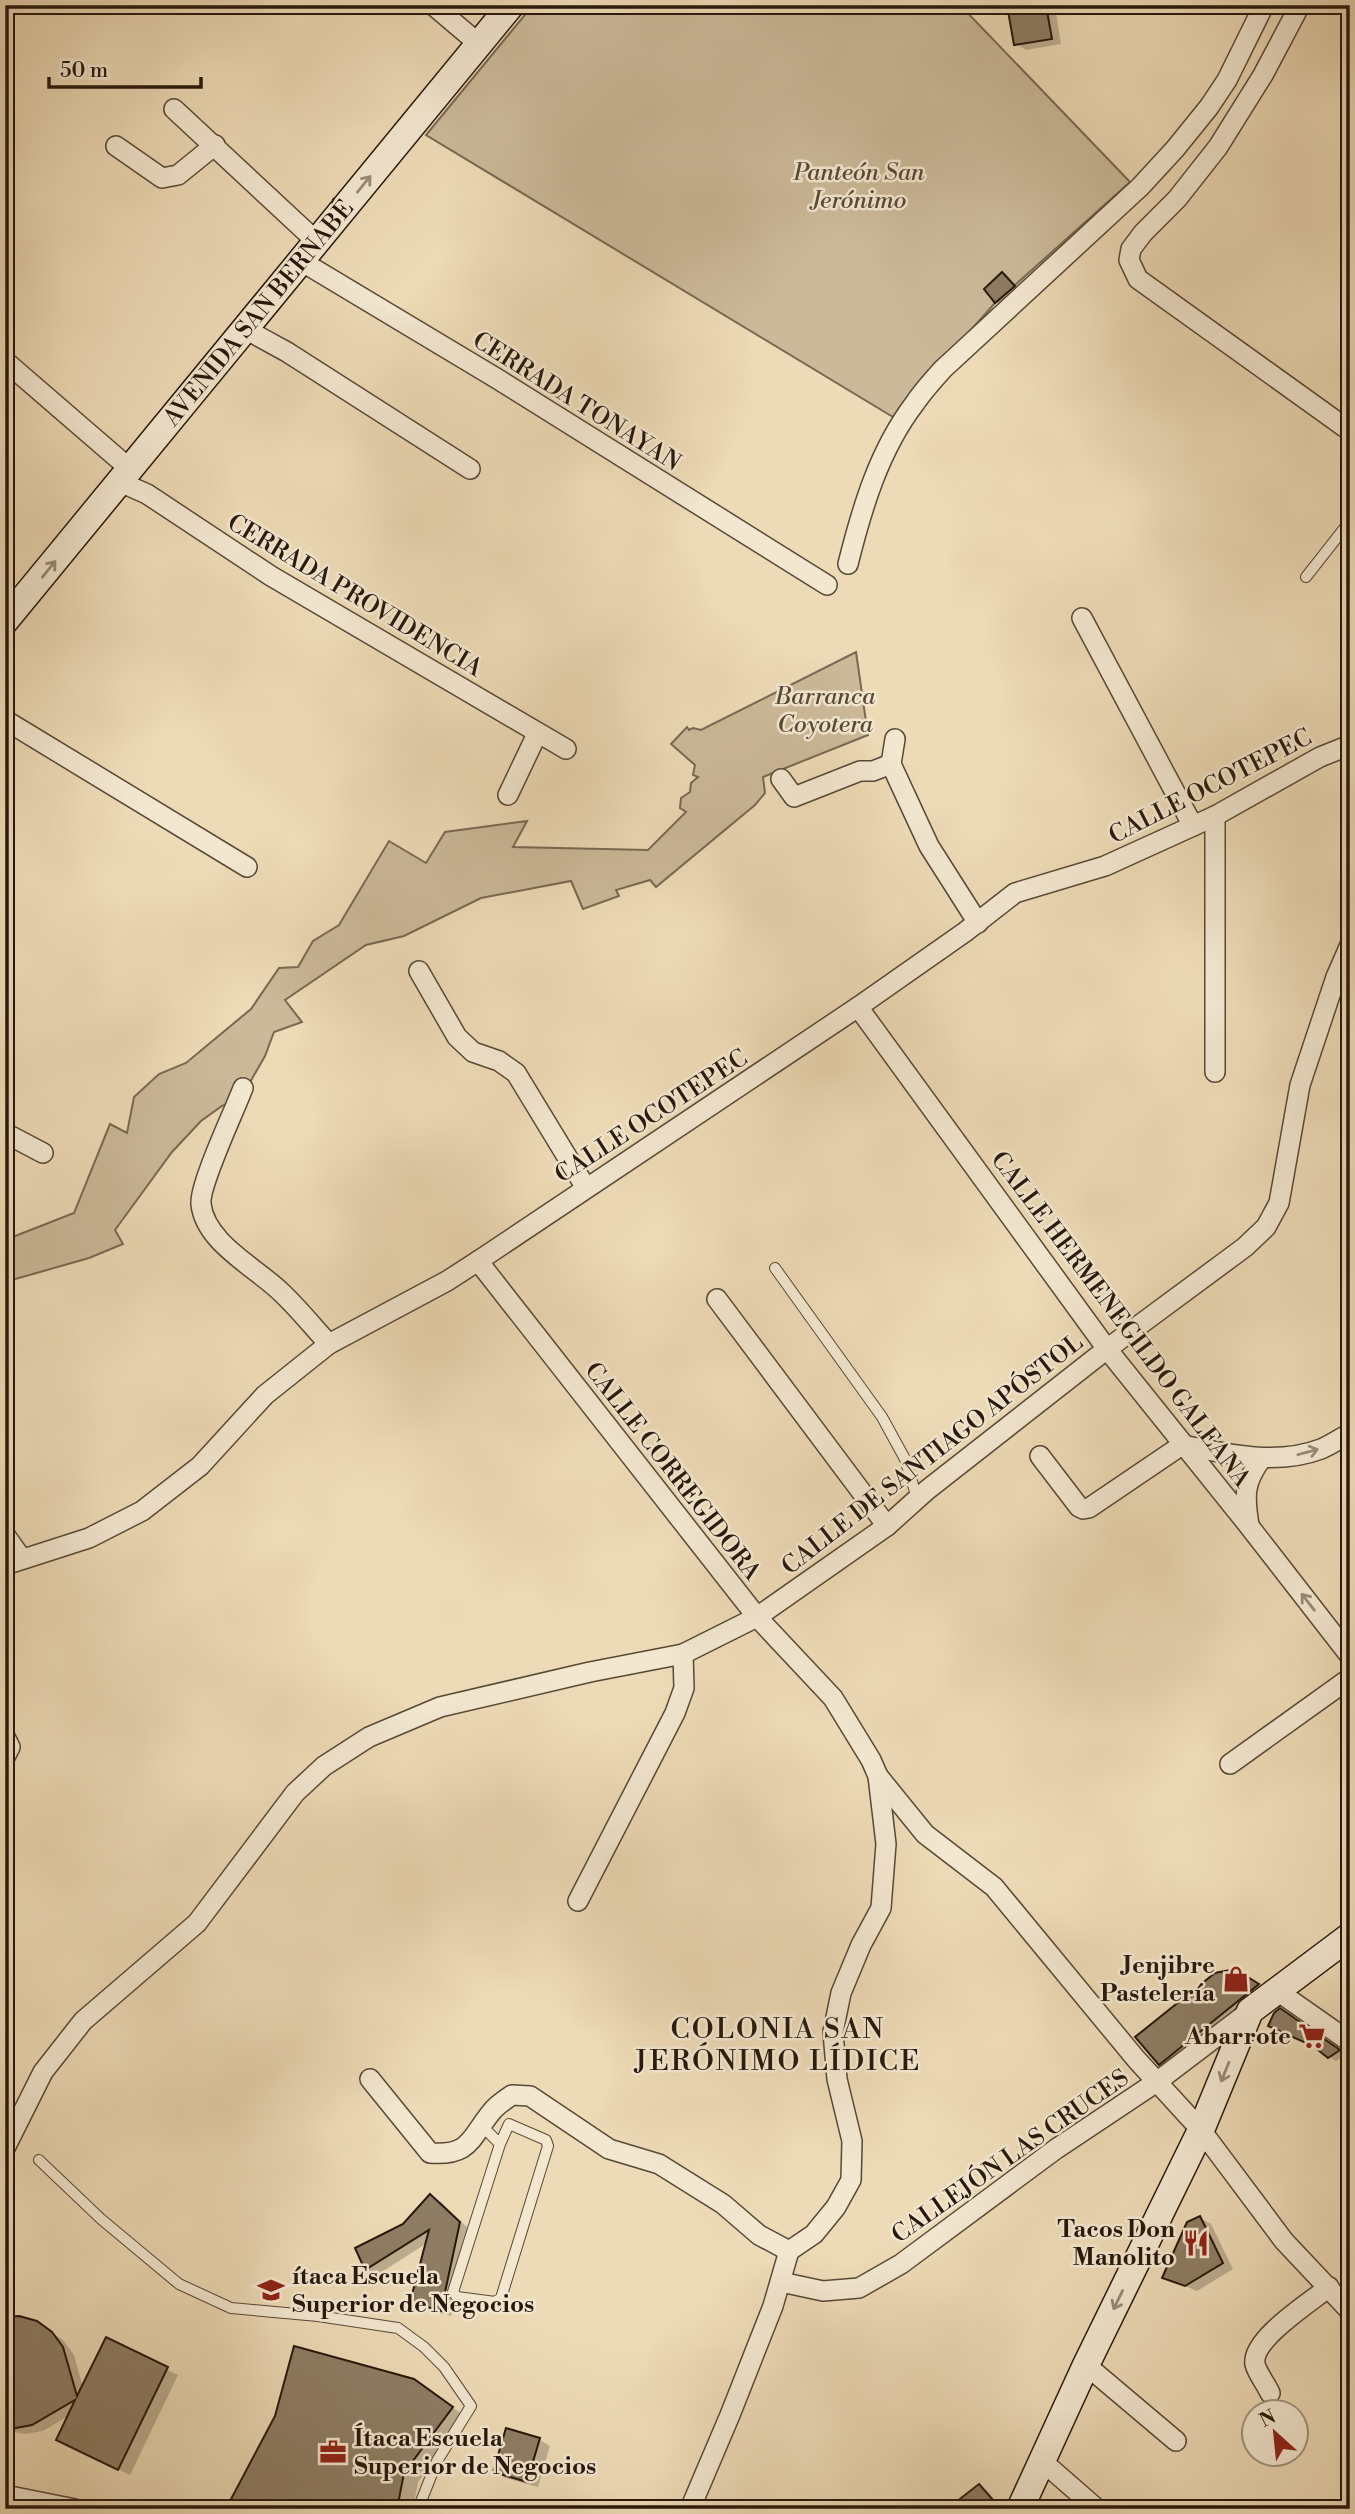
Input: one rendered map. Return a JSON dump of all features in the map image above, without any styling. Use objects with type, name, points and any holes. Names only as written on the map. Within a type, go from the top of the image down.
[{"type":"main road","name":"AVENIDA SAN BERNABÉ","points":[[5,621],[511,5]]},
{"type":"main road","points":[[1020,2509],[1086,2365],[1201,2130],[1250,2011],[1350,1936]]},
{"type":"street","points":[[433,5],[479,44]]},
{"type":"street","points":[[848,564],[858,522],[873,479],[896,432],[915,402],[952,360],[1140,187],[1175,149],[1227,80],[1264,5]]},
{"type":"street","points":[[1300,5],[1263,75],[1218,147],[1177,199],[1143,233],[1131,249],[1129,260],[1138,279],[1350,431]]},
{"type":"street","name":"CERRADA TONAYAN","points":[[174,109],[215,145],[309,251],[496,378],[827,585]]},
{"type":"street","points":[[116,146],[162,178],[178,175],[215,145]]},
{"type":"street","points":[[245,329],[470,469]]},
{"type":"street","name":"CERRADA PROVIDENCIA","points":[[5,361],[147,494],[271,576],[566,749]]},
{"type":"street","points":[[1082,618],[1193,826]]},
{"type":"street","points":[[5,720],[247,867]]},
{"type":"street","points":[[508,795],[537,734]]},
{"type":"street","points":[[895,739],[891,764],[929,846],[978,923]]},
{"type":"street","name":"CALLE OCOTEPEC","points":[[14,1562],[89,1538],[142,1511],[200,1465],[265,1395],[329,1345],[447,1281],[478,1261],[858,1007],[978,923],[1015,893],[1105,866],[1215,816],[1320,757],[1350,745]]},
{"type":"street","points":[[781,779],[794,797],[860,771],[873,771],[891,764]]},
{"type":"street","points":[[1215,816],[1215,1072]]},
{"type":"street","name":"CALLE DE SANTIAGO APÓSTOL","points":[[5,2148],[43,2072],[83,2021],[197,1923],[295,1793],[324,1766],[369,1737],[440,1707],[590,1672],[683,1654],[757,1617],[887,1526],[1107,1349],[1245,1247],[1266,1227],[1279,1203],[1300,1085],[1336,977],[1350,945]]},
{"type":"street","points":[[419,971],[457,1037],[473,1052],[499,1061],[516,1073],[586,1188]]},
{"type":"street","name":"CALLE HERMENEGILDO GALEANA","points":[[858,1007],[1107,1349],[1350,1656]]},
{"type":"street","points":[[243,1088],[205,1182],[200,1202],[205,1218],[222,1244],[281,1292],[329,1345]]},
{"type":"street","points":[[5,1133],[43,1153]]},
{"type":"street","name":"CALLE CORREGIDORA","points":[[478,1261],[757,1617],[833,1698],[878,1776],[925,1834],[994,1887],[1136,2059],[1201,2130],[1284,2241],[1350,2311]]},
{"type":"street","points":[[717,1299],[887,1526]]},
{"type":"street","points":[[1040,1456],[1083,1509],[1089,1508],[1182,1445],[1262,1458],[1322,1449],[1350,1433]]},
{"type":"street","points":[[1249,1526],[1245,1500],[1249,1475],[1262,1458]]},
{"type":"street","points":[[5,1535],[14,1562]]},
{"type":"street","points":[[578,1901],[675,1713],[684,1688],[683,1654]]},
{"type":"street","points":[[1230,1763],[1350,1678]]},
{"type":"street","points":[[5,1737],[10,1747],[5,1757]]},
{"type":"street","points":[[690,2509],[730,2415],[781,2282],[789,2250],[814,2234],[836,2207],[851,2180],[852,2141],[837,2079],[833,2032],[841,1993],[861,1945],[881,1908],[886,1844],[878,1776]]},
{"type":"street","points":[[1276,1990],[1350,2042]]},
{"type":"street","name":"CALLEJÓN LAS CRUCES","points":[[781,2282],[823,2291],[859,2288],[901,2264],[1035,2164],[1158,2081],[1250,2011]]},
{"type":"street","points":[[370,2079],[430,2152],[450,2154],[466,2147],[495,2108],[512,2095],[530,2096],[609,2149],[659,2164],[723,2204],[759,2235],[789,2250]]},
{"type":"street","points":[[1270,2393],[1255,2364],[1257,2349],[1268,2336],[1329,2287]]},
{"type":"street","points":[[1086,2365],[1176,2441]]},
{"type":"street","points":[[1042,2460],[1097,2509]]},
{"type":"street","points":[[5,2495],[75,2509]]},
{"type":"lane","points":[[1306,577],[1350,521]]},
{"type":"lane","points":[[775,1268],[882,1417],[905,1459],[918,1499]]},
{"type":"lane","points":[[509,2124],[546,2140],[548,2146],[500,2298],[495,2302],[457,2297],[453,2292],[500,2144],[509,2124]]},
{"type":"lane","points":[[482,2126],[500,2144]]},
{"type":"lane","points":[[39,2160],[101,2219],[179,2284],[231,2308],[318,2316],[398,2328],[424,2347],[444,2367],[471,2406],[437,2461],[418,2509]]},
{"type":"green space","name":"Panteón San Jerónimo","points":[[533,5],[960,5],[1130,182],[995,303],[893,417],[426,135]]},
{"type":"green space","name":"Barranca Coyotera","points":[[856,652],[868,735],[763,777],[765,793],[755,805],[656,887],[650,880],[616,890],[619,896],[583,909],[571,881],[481,898],[404,936],[366,945],[285,1000],[302,1022],[274,1032],[265,1056],[241,1098],[222,1106],[201,1121],[172,1152],[115,1230],[123,1244],[89,1258],[5,1282],[5,1240],[74,1213],[110,1124],[127,1133],[134,1097],[159,1074],[186,1063],[251,1009],[279,968],[298,967],[313,941],[339,925],[389,841],[426,863],[445,832],[527,821],[513,847],[648,850],[686,812],[680,808],[681,798],[690,792],[691,783],[698,777],[693,775],[695,765],[671,744],[687,727],[689,730],[701,730]]},
{"type":"building","points":[[1007,5],[1046,5],[1052,39],[1014,45]]},
{"type":"building","points":[[1002,272],[1015,286],[995,303],[984,289]]},
{"type":"building","points":[[1235,1969],[1259,1984],[1159,2065],[1135,2037],[1215,1973]]},
{"type":"building","name":"Abarrote","points":[[1280,2008],[1340,2050],[1328,2058],[1313,2046],[1268,2026],[1274,2013]]},
{"type":"building","name":"ítaca Escuela Superior de Negocios","points":[[430,2194],[460,2222],[441,2311],[410,2302],[429,2230],[365,2270],[355,2248],[403,2224]]},
{"type":"building","name":"Tacos Don Manolito","points":[[1200,2216],[1223,2263],[1185,2286],[1162,2278],[1187,2222]]},
{"type":"building","points":[[19,2316],[37,2321],[52,2332],[63,2347],[77,2396],[106,2337],[168,2367],[118,2470],[56,2440],[75,2400],[32,2425],[5,2430],[5,2317]]},
{"type":"building","name":"ítaca Escuela Superior de Negocios","points":[[294,2346],[414,2379],[453,2407],[404,2473],[397,2509],[250,2509],[231,2499],[275,2416]]},
{"type":"building","name":"ítaca Escuela Superior de Negocios","points":[[506,2428],[540,2438],[527,2482],[493,2472]]},
{"type":"building","points":[[979,2484],[1001,2509],[947,2509]]},
{"type":"place","name":"Jenjibre Pastelería","points":[[1236,1979]]},
{"type":"place","name":"Abarrote","points":[[1312,2036]]},
{"type":"place","name":"Tacos Don Manolito","points":[[1196,2243]]},
{"type":"place","name":"ítaca Escuela Superior de Negocios","points":[[271,2290]]},
{"type":"place","name":"Ítaca Escuela Superior de Negocios","points":[[333,2452]]},
{"type":"district","name":"COLONIA SAN JERÓNIMO LÍDICE","points":[[778,2044]]}]
